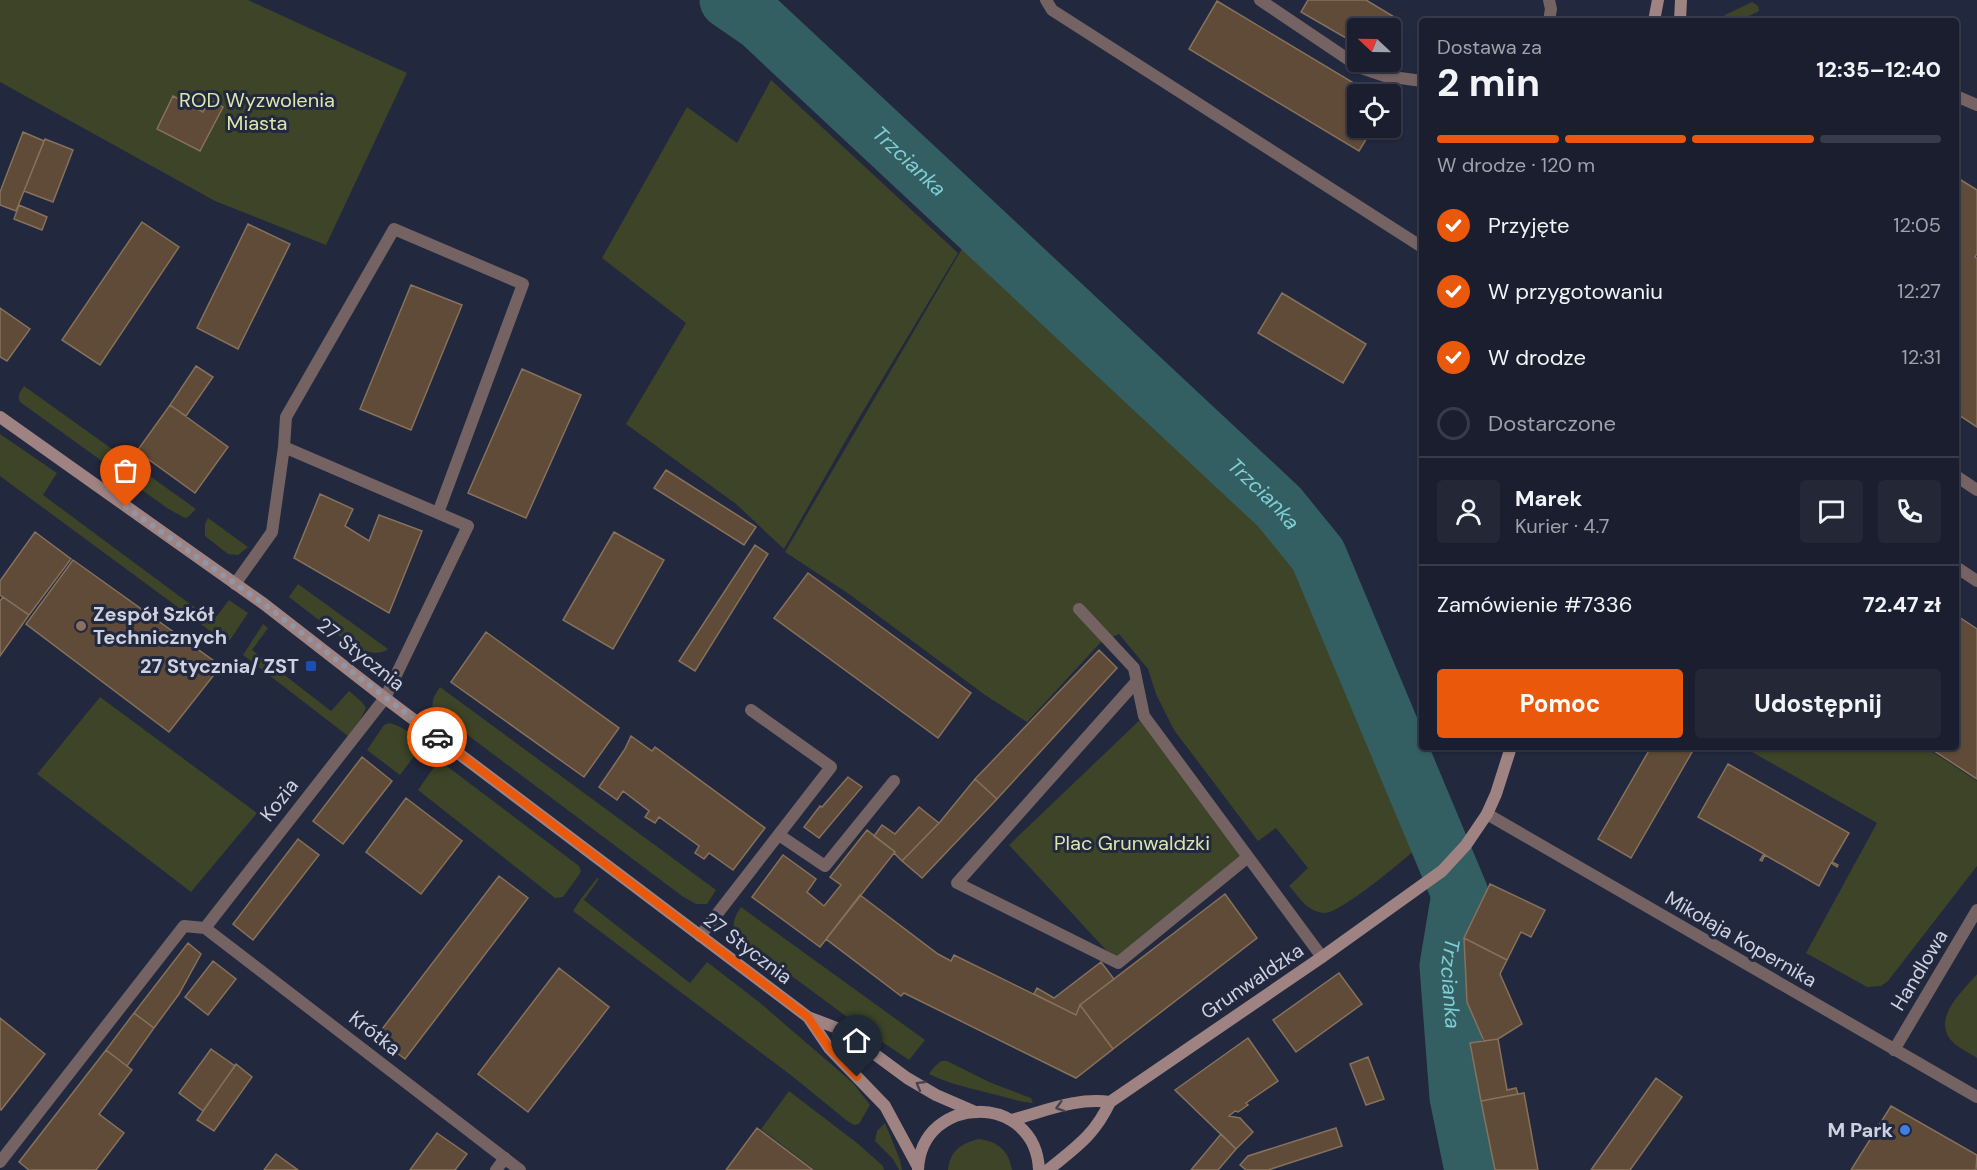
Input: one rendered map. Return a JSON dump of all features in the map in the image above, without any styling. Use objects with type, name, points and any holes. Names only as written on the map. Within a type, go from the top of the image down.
[{"type":"main road","points":[[1655,18],[1658,0]]},
{"type":"main road","points":[[1680,18],[1681,0]]},
{"type":"main road","name":"27 Stycznia","points":[[0,417],[236,584],[808,1017],[842,1030],[907,1078],[936,1095],[973,1111],[992,1112],[1011,1120]]},
{"type":"main road","points":[[1487,814],[1510,750]]},
{"type":"main road","name":"Grunwaldzka","points":[[1048,1170],[1082,1143],[1100,1122],[1110,1102],[1322,957],[1442,871],[1466,845],[1487,814]]},
{"type":"main road","name":"27 Stycznia","points":[[808,1017],[829,1048],[885,1106],[918,1169]]},
{"type":"main road","points":[[1011,1120],[1075,1102],[1093,1100],[1110,1102]]},
{"type":"main road","points":[[918,1169],[921,1150],[929,1135],[941,1123],[956,1115],[973,1111]]},
{"type":"main road","points":[[1011,1120],[1024,1131],[1033,1144],[1039,1170]]},
{"type":"street","points":[[1046,0],[1052,10],[1419,245]]},
{"type":"street","points":[[1260,0],[1361,68],[1385,76],[1419,81]]},
{"type":"street","points":[[1549,0],[1550,18]]},
{"type":"street","points":[[1959,97],[1977,105]]},
{"type":"street","points":[[236,584],[272,532],[286,417],[393,229],[523,284],[438,513],[284,447]]},
{"type":"street","points":[[1959,478],[1977,490]]},
{"type":"street","name":"Kozia","points":[[205,928],[385,698],[468,526],[438,513]]},
{"type":"street","points":[[1959,569],[1977,581]]},
{"type":"street","points":[[1079,609],[1134,668],[1144,716],[1322,957]]},
{"type":"street","points":[[1136,682],[957,883],[1118,963],[1248,857]]},
{"type":"street","points":[[700,936],[831,767],[751,710]]},
{"type":"street","points":[[779,835],[825,866],[894,781]]},
{"type":"street","name":"Mikołaja Kopernika","points":[[1487,814],[1977,1098]]},
{"type":"street","name":"Handlowa","points":[[1894,1050],[1977,910]]},
{"type":"street","points":[[0,1162],[184,926],[205,928]]},
{"type":"street","name":"Krótka","points":[[205,928],[520,1170]]},
{"type":"street","points":[[496,1170],[505,1158]]},
{"type":"green space","name":"ROD Wyzwolenia Miasta","points":[[0,0],[248,0],[407,73],[326,245],[215,201],[0,82]]},
{"type":"green space","points":[[1752,2],[1758,6],[1759,11],[1745,18],[1722,18]]},
{"type":"green space","points":[[771,80],[958,253],[850,433],[784,549],[736,504],[626,424],[686,323],[602,258],[687,107],[737,143]]},
{"type":"green space","points":[[974,228],[1277,509],[1317,557],[1432,834],[1380,879],[1347,903],[1325,913],[1313,910],[1304,904],[1289,886],[1308,868],[1276,828],[1258,841],[1174,730],[1156,694],[1148,669],[1119,634],[1101,642],[1027,722],[985,695],[849,594],[785,552]]},
{"type":"green space","points":[[24,386],[196,509],[185,518],[167,508],[20,402],[19,395]]},
{"type":"green space","points":[[0,434],[57,473],[43,495],[213,621],[229,600],[248,613],[230,640],[221,639],[0,476]]},
{"type":"green space","points":[[208,518],[248,547],[238,555],[228,554],[205,536],[205,524]]},
{"type":"green space","points":[[298,584],[388,649],[376,653],[354,647],[289,597]]},
{"type":"green space","points":[[263,624],[268,628],[252,650],[331,711],[349,691],[362,702],[366,708],[348,736],[243,655]]},
{"type":"green space","points":[[440,687],[716,890],[707,904],[696,904],[682,896],[433,709],[433,700]]},
{"type":"green space","points":[[100,697],[257,813],[191,892],[37,774]]},
{"type":"green space","name":"Plac Grunwaldzki","points":[[1144,716],[1248,857],[1118,963],[1009,845]]},
{"type":"green space","points":[[389,723],[408,732],[421,747],[400,775],[367,750],[384,725]]},
{"type":"green space","points":[[1748,750],[1930,750],[1977,781],[1977,866],[1888,981],[1881,986],[1867,987],[1806,953],[1877,823]]},
{"type":"green space","points":[[441,764],[579,866],[581,871],[579,875],[563,897],[555,898],[418,790],[434,767]]},
{"type":"green space","points":[[597,878],[599,879],[584,900],[690,983],[707,962],[759,1002],[853,1083],[870,1105],[859,1124],[854,1125],[846,1120],[792,1076],[573,911]]},
{"type":"green space","points":[[741,907],[925,1040],[909,1060],[735,934],[734,920]]},
{"type":"green space","points":[[1977,974],[1977,1058],[1950,1039],[1945,1021],[1952,1004]]},
{"type":"green space","points":[[941,1061],[947,1061],[989,1082],[1031,1098],[1033,1103],[960,1086],[929,1074]]},
{"type":"green space","points":[[789,1091],[857,1143],[883,1166],[884,1170],[815,1170],[761,1129]]},
{"type":"green space","points":[[885,1123],[902,1170],[899,1170],[893,1159],[875,1141],[877,1131]]},
{"type":"green space","points":[[978,1139],[991,1142],[1001,1148],[1008,1157],[1012,1170],[948,1170],[951,1158],[957,1149]]},
{"type":"building","points":[[1308,0],[1366,0],[1396,18],[1347,18],[1347,39],[1301,12]]},
{"type":"building","points":[[1217,1],[1355,84],[1347,84],[1347,138],[1367,138],[1359,151],[1189,49]]},
{"type":"building","points":[[173,96],[203,112],[210,100],[223,107],[200,151],[157,129]]},
{"type":"building","points":[[23,132],[44,141],[16,211],[0,205],[0,192]]},
{"type":"building","points":[[45,139],[73,150],[53,202],[24,191]]},
{"type":"building","points":[[1959,179],[1977,190],[1977,254],[1975,257],[1977,258],[1977,427],[1959,415]]},
{"type":"building","points":[[19,205],[47,217],[42,230],[14,219]]},
{"type":"building","points":[[142,222],[179,247],[100,365],[62,340]]},
{"type":"building","points":[[248,224],[290,244],[238,349],[197,328]]},
{"type":"building","points":[[411,285],[462,305],[411,430],[360,409]]},
{"type":"building","points":[[1282,293],[1366,344],[1343,383],[1258,333]]},
{"type":"building","points":[[0,308],[30,329],[7,361],[0,357]]},
{"type":"building","points":[[196,366],[213,377],[186,416],[170,405]]},
{"type":"building","points":[[522,369],[581,395],[526,518],[468,493]]},
{"type":"building","points":[[170,405],[228,447],[195,493],[137,451]]},
{"type":"building","points":[[666,470],[756,527],[744,545],[654,488]]},
{"type":"building","points":[[320,494],[353,509],[345,526],[369,541],[379,515],[422,531],[389,613],[294,558]]},
{"type":"building","points":[[35,532],[71,559],[29,615],[0,595],[0,581]]},
{"type":"building","points":[[614,532],[664,560],[613,649],[563,620]]},
{"type":"building","points":[[755,545],[768,554],[695,671],[679,661]]},
{"type":"building","name":"Zespół Szkół Technicznych","points":[[73,560],[221,666],[169,732],[26,624]]},
{"type":"building","points":[[808,573],[971,693],[938,738],[774,618]]},
{"type":"building","points":[[3,597],[29,615],[0,656],[0,601]]},
{"type":"building","points":[[1959,617],[1977,629],[1977,779],[1933,750],[1959,750]]},
{"type":"building","points":[[486,632],[619,728],[584,777],[451,682]]},
{"type":"building","points":[[1099,650],[1117,668],[997,799],[975,779]]},
{"type":"building","points":[[631,736],[652,751],[655,747],[765,828],[733,870],[709,853],[704,859],[695,853],[699,846],[659,817],[655,823],[645,817],[649,811],[623,791],[617,800],[599,787],[625,749]]},
{"type":"building","points":[[1649,750],[1693,750],[1631,858],[1598,839]]},
{"type":"building","points":[[362,757],[392,781],[343,844],[313,821]]},
{"type":"building","points":[[1728,764],[1849,833],[1832,862],[1838,865],[1837,867],[1831,863],[1819,886],[1765,855],[1762,861],[1760,860],[1764,854],[1698,817]]},
{"type":"building","points":[[848,777],[862,787],[819,838],[804,827],[820,806],[822,807]]},
{"type":"building","points":[[975,779],[997,799],[922,878],[902,861],[940,822]]},
{"type":"building","points":[[406,798],[462,841],[421,894],[366,852]]},
{"type":"building","points":[[919,807],[939,823],[902,861],[895,852],[874,836],[882,825],[895,834]]},
{"type":"building","points":[[867,830],[895,852],[820,947],[752,897],[783,855],[816,879],[807,892],[824,906],[841,885],[830,877]]},
{"type":"building","points":[[298,839],[319,855],[253,940],[233,924]]},
{"type":"building","points":[[499,876],[528,898],[405,1059],[376,1037]]},
{"type":"building","points":[[1490,884],[1545,910],[1531,937],[1521,932],[1507,960],[1464,938]]},
{"type":"building","points":[[1225,894],[1257,938],[1113,1049],[1080,1005]]},
{"type":"building","points":[[860,895],[938,954],[951,961],[954,955],[1076,1015],[1080,1005],[1113,1049],[1076,1078],[904,993],[901,996],[826,939]]},
{"type":"building","points":[[1464,938],[1507,960],[1500,974],[1522,1024],[1498,1039],[1484,1041],[1467,1002]]},
{"type":"building","points":[[188,943],[201,954],[179,994],[154,1028],[134,1013]]},
{"type":"building","points":[[213,961],[236,979],[208,1015],[185,997]]},
{"type":"building","points":[[1101,962],[1114,979],[1080,1005],[1076,1015],[1034,994],[1037,988],[1054,998]]},
{"type":"building","points":[[559,968],[609,1007],[528,1112],[478,1074]]},
{"type":"building","points":[[1339,973],[1362,1004],[1296,1052],[1273,1020]]},
{"type":"building","points":[[134,1013],[154,1028],[127,1066],[106,1050]]},
{"type":"building","points":[[0,1018],[45,1054],[1,1110],[0,1109]]},
{"type":"building","points":[[1248,1038],[1278,1081],[1246,1103],[1248,1105],[1229,1116],[1240,1118],[1253,1132],[1236,1149],[1175,1090]]},
{"type":"building","points":[[1498,1039],[1507,1090],[1516,1088],[1518,1094],[1481,1101],[1470,1043]]},
{"type":"building","points":[[211,1049],[235,1066],[203,1111],[179,1093]]},
{"type":"building","points":[[106,1050],[132,1070],[99,1114],[124,1133],[96,1170],[29,1170],[19,1162]]},
{"type":"building","points":[[1368,1057],[1384,1099],[1366,1105],[1350,1064]]},
{"type":"building","points":[[236,1064],[252,1077],[214,1131],[197,1120]]},
{"type":"building","points":[[1656,1078],[1682,1097],[1630,1170],[1591,1170]]},
{"type":"building","points":[[1524,1093],[1538,1170],[1495,1170],[1481,1101]]},
{"type":"building","name":"M Park","points":[[1891,1106],[1977,1155],[1976,1170],[1851,1170]]},
{"type":"building","points":[[757,1128],[813,1170],[726,1170]]},
{"type":"building","points":[[1336,1128],[1342,1146],[1268,1170],[1246,1170],[1240,1165],[1248,1156]]},
{"type":"building","points":[[437,1133],[467,1154],[455,1170],[410,1170]]},
{"type":"building","points":[[1221,1134],[1236,1149],[1218,1170],[1191,1170]]},
{"type":"building","points":[[276,1154],[298,1170],[264,1170]]},
{"type":"waterway","name":"Trzcianka","points":[[728,0],[760,22],[1279,507],[1318,555],[1460,894],[1448,966],[1458,1097],[1473,1170]]},
{"type":"way so far","points":[[126,507],[264,604],[437,737]]},
{"type":"place","name":"Zespół Szkół Technicznych","points":[[81,626]]},
{"type":"place","name":"27 Stycznia/ ZST","points":[[311,666]]},
{"type":"place","name":"M Park","points":[[1905,1130]]},
{"type":"route","points":[[437,737],[808,1017],[829,1048],[857,1077]]}]
